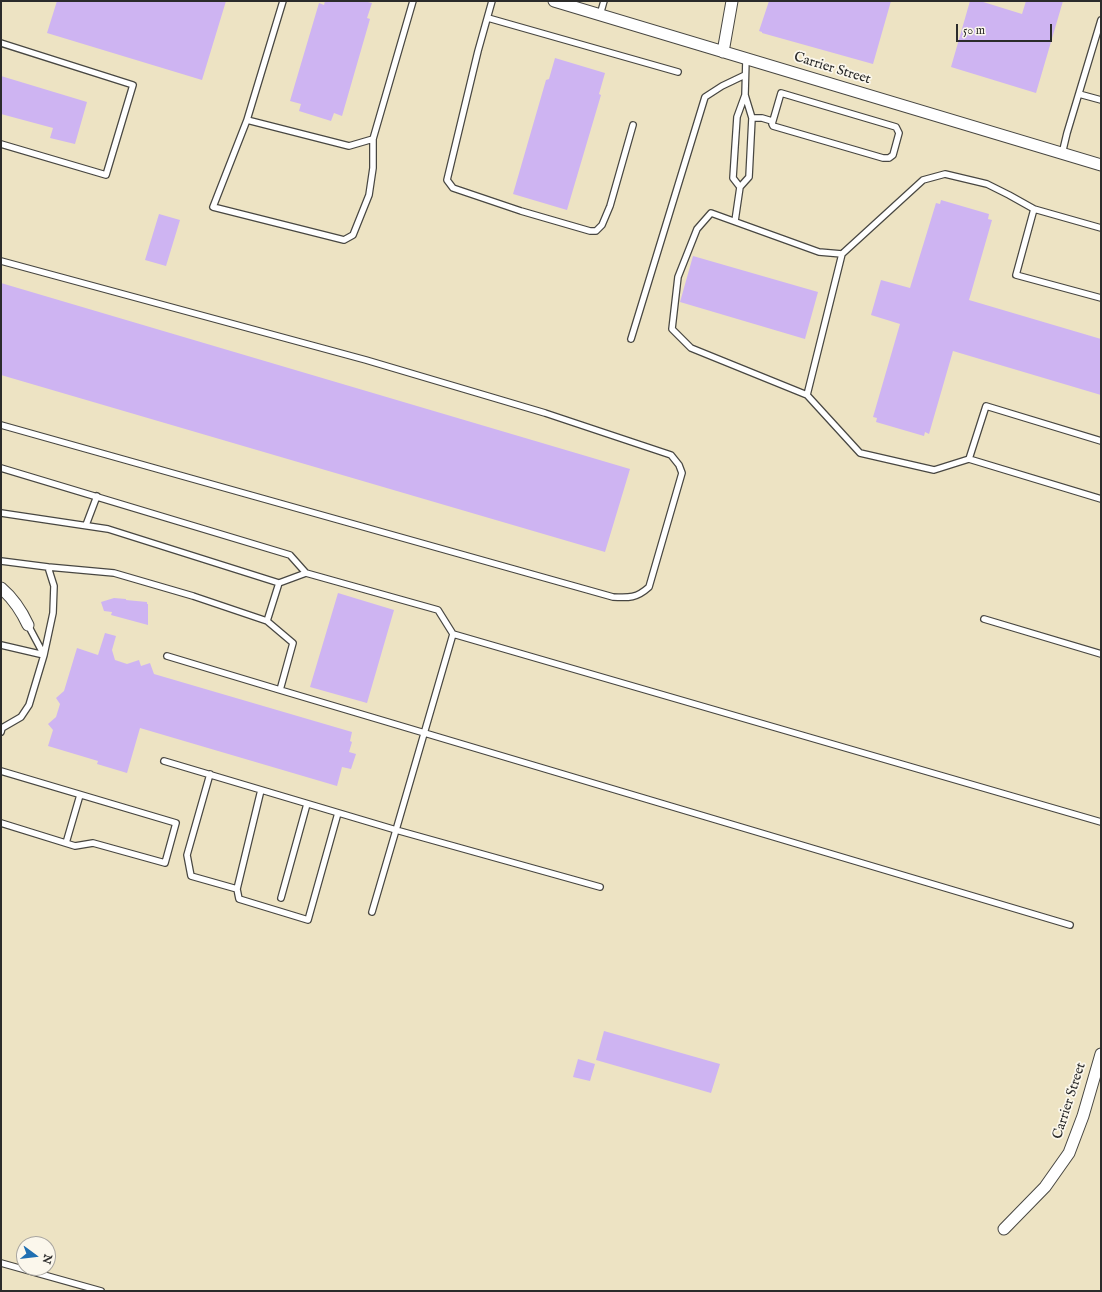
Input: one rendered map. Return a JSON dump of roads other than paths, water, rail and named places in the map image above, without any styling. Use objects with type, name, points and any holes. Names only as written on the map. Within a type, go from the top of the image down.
[{"type":"street","name":"Carrier Street","points":[[554,1],[1101,165]]},
{"type":"street","points":[[723,52],[732,1]]},
{"type":"street","points":[[1,588],[10,595],[19,607],[28,625]]},
{"type":"street","name":"Carrier Street","points":[[1004,1229],[1045,1187],[1069,1153],[1083,1116],[1101,1054]]},
{"type":"lane","points":[[283,1],[247,120],[213,207],[344,240],[353,235],[369,195],[373,168],[373,138],[413,1]]},
{"type":"lane","points":[[492,1],[478,51],[447,180],[453,188],[521,211],[590,231],[596,231],[602,225],[610,206],[633,125]]},
{"type":"lane","points":[[600,15],[604,1]]},
{"type":"lane","points":[[488,18],[678,72]]},
{"type":"lane","points":[[1062,154],[1101,20]]},
{"type":"lane","points":[[1,43],[133,85],[106,175],[1,144]]},
{"type":"lane","points":[[734,221],[740,187],[749,177],[752,118],[745,95],[746,59]]},
{"type":"lane","points":[[631,339],[705,97],[722,86],[745,75]]},
{"type":"lane","points":[[781,93],[783,93],[896,127],[899,133],[893,155],[889,158],[883,158],[773,126],[772,121],[781,93]]},
{"type":"lane","points":[[1079,94],[1101,100]]},
{"type":"lane","points":[[740,187],[733,178],[735,140],[737,117],[745,95]]},
{"type":"lane","points":[[752,118],[762,118],[772,121]]},
{"type":"lane","points":[[247,120],[349,146],[373,138]]},
{"type":"lane","points":[[807,395],[842,254],[923,180],[945,174],[986,184],[1034,209],[1101,228]]},
{"type":"lane","points":[[1034,209],[1016,275],[1101,298]]},
{"type":"lane","points":[[842,254],[819,252],[711,213],[698,229],[678,277],[672,329],[691,348],[807,395],[860,453],[934,470],[969,459],[1101,499]]},
{"type":"lane","points":[[1,261],[366,360],[545,413],[671,455],[679,465],[682,473],[649,587],[641,595],[627,598],[613,597],[1,425]]},
{"type":"lane","points":[[969,459],[986,406],[1101,441]]},
{"type":"lane","points":[[1,468],[290,554],[306,573],[438,610],[453,634],[1101,822]]},
{"type":"lane","points":[[86,525],[97,496]]},
{"type":"lane","points":[[1,513],[108,529],[279,583],[306,573]]},
{"type":"lane","points":[[1,561],[48,567],[114,572],[267,620],[293,643],[280,690]]},
{"type":"lane","points":[[1,729],[21,717],[29,705],[44,655],[52,613],[54,586],[48,567]]},
{"type":"lane","points":[[267,620],[279,583]]},
{"type":"lane","points":[[984,619],[1101,654]]},
{"type":"lane","points":[[28,625],[44,655]]},
{"type":"lane","points":[[372,912],[453,634]]},
{"type":"lane","points":[[1,645],[44,655]]},
{"type":"lane","points":[[167,656],[1070,925]]},
{"type":"lane","points":[[164,761],[396,830],[600,888]]},
{"type":"lane","points":[[1,771],[176,823],[164,864],[93,843],[75,846],[1,823]]},
{"type":"lane","points":[[210,774],[187,855],[191,876],[236,889]]},
{"type":"lane","points":[[261,790],[236,889],[239,899],[308,920],[338,813]]},
{"type":"lane","points":[[66,843],[80,795]]},
{"type":"lane","points":[[281,898],[308,804]]},
{"type":"lane","points":[[1,1263],[92,1290],[101,1291]]}]
